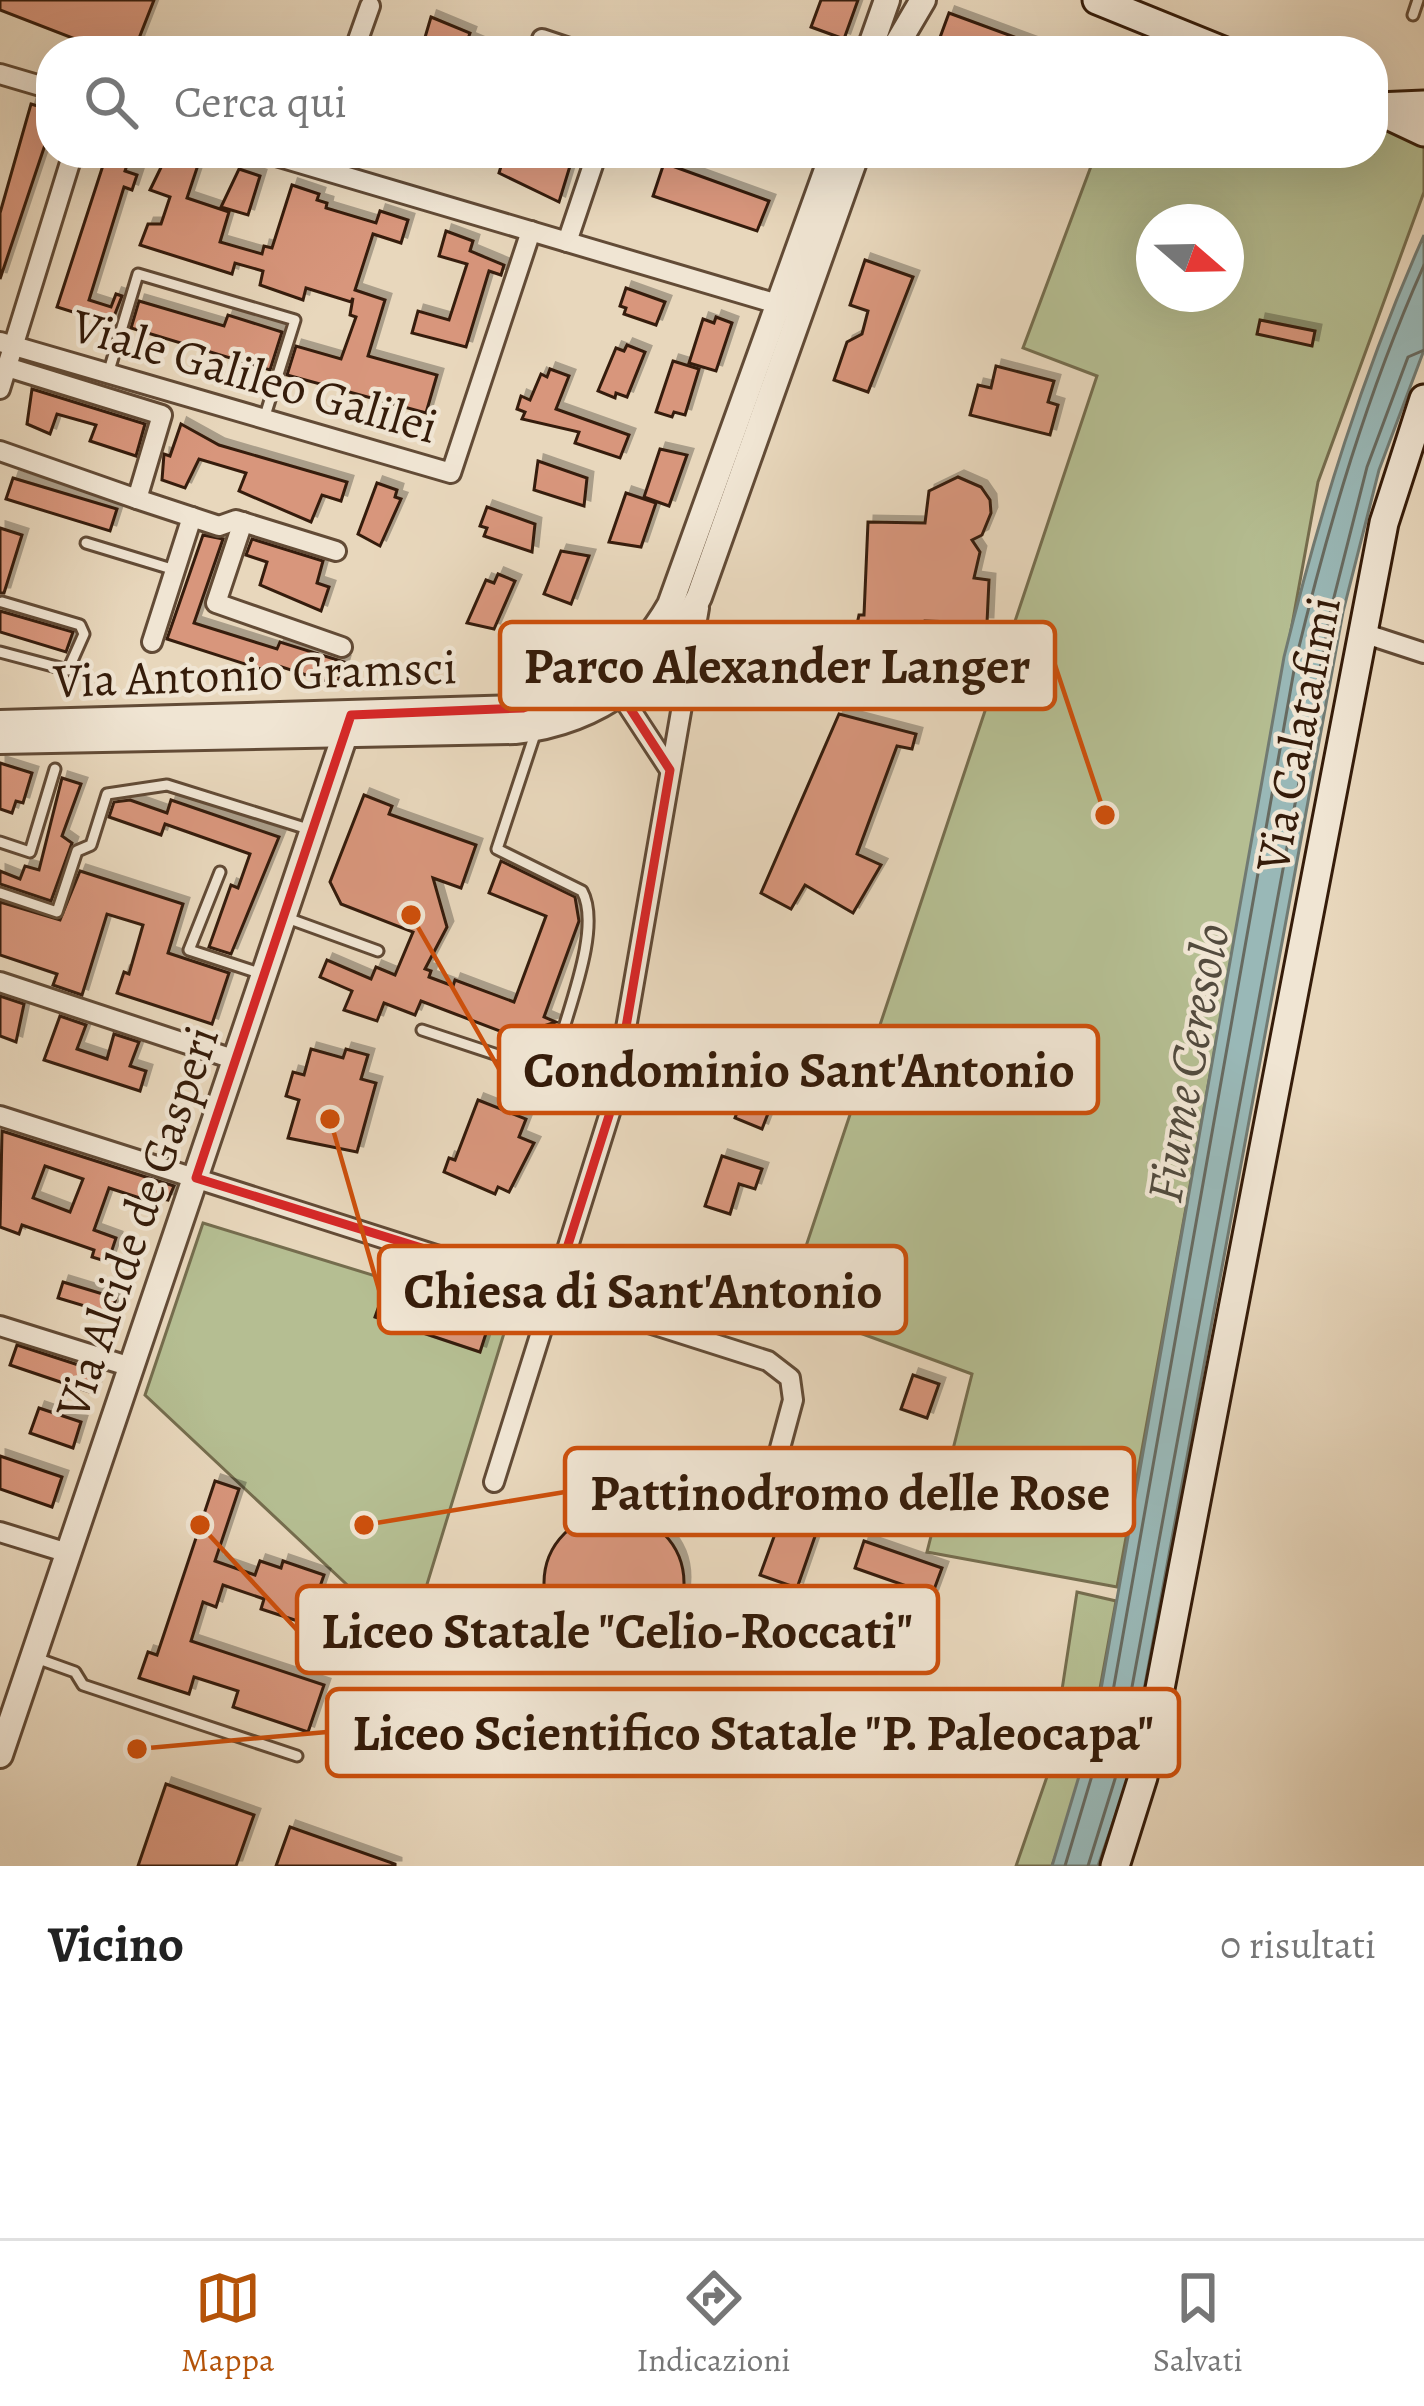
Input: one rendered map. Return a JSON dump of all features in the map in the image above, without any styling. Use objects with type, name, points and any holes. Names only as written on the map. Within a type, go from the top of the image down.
[{"type":"main road","points":[[1105,4],[1185,36]]},
{"type":"main road","points":[[1388,107],[1424,105]]},
{"type":"main road","points":[[1388,115],[1424,132]]},
{"type":"main road","name":"Via Calatafimi","points":[[1115,1866],[1143,1777],[1395,478],[1424,399]]},
{"type":"street","points":[[874,36],[887,0]]},
{"type":"street","points":[[899,36],[923,0]]},
{"type":"street","points":[[1078,0],[1105,4]]},
{"type":"street","points":[[359,36],[370,5]]},
{"type":"street","points":[[0,74],[36,85]]},
{"type":"street","points":[[0,389],[7,344],[68,168]]},
{"type":"street","points":[[340,168],[790,308]]},
{"type":"street","points":[[567,242],[592,168]]},
{"type":"street","points":[[790,308],[829,168]]},
{"type":"street","points":[[790,308],[851,168]]},
{"type":"street","name":"Viale Galileo Galilei","points":[[7,344],[451,473],[531,231]]},
{"type":"street","name":"Via Antonio Gramsci","points":[[0,723],[537,728],[587,713],[674,641],[704,585],[790,308]]},
{"type":"street","name":"Via Antonio Gramsci","points":[[0,741],[348,725],[523,708],[615,686],[677,588],[790,308]]},
{"type":"street","points":[[7,367],[162,416],[136,499]]},
{"type":"street","points":[[0,451],[219,526],[243,522],[336,550]]},
{"type":"street","points":[[152,642],[192,518]]},
{"type":"street","points":[[243,522],[216,603],[342,646]]},
{"type":"street","points":[[494,1482],[613,1103],[704,585]]},
{"type":"street","points":[[1363,633],[1424,653]]},
{"type":"street","points":[[615,686],[670,770]]},
{"type":"street","name":"Via Alcide de Gasperi","points":[[0,1755],[348,725]]},
{"type":"street","points":[[0,982],[236,1060]]},
{"type":"street","points":[[0,1116],[769,1360],[790,1378],[794,1400],[760,1522]]},
{"type":"street","points":[[0,1326],[131,1367]]},
{"type":"street","points":[[0,1532],[68,1553]]},
{"type":"lane","points":[[1413,15],[1418,0]]},
{"type":"lane","points":[[108,374],[138,274],[295,320],[264,419]]},
{"type":"lane","points":[[86,543],[175,570]]},
{"type":"lane","points":[[0,652],[68,670],[79,657],[84,634],[80,626],[2,602]]},
{"type":"lane","points":[[422,1030],[526,1064],[558,1048],[589,932],[587,899],[582,891],[497,849],[537,728]]},
{"type":"lane","points":[[0,842],[30,852],[55,770]]},
{"type":"lane","points":[[0,892],[57,912],[77,851],[91,845],[107,794],[167,785],[314,831]]},
{"type":"lane","points":[[220,872],[189,950],[264,975]]},
{"type":"lane","points":[[284,917],[378,951]]},
{"type":"lane","points":[[33,1657],[75,1672],[82,1685],[297,1756]]},
{"type":"highlighted area","points":[[609,676],[670,770],[613,1103],[554,1289],[196,1178],[351,715],[523,708]]},
{"type":"green space","points":[[1388,130],[1424,143],[1424,192],[1318,482],[1117,1587],[927,1552],[972,1374],[786,1306],[1097,376],[1023,348],[1090,168],[1388,168]]},
{"type":"green space","points":[[203,1223],[509,1317],[409,1643],[145,1395]]},
{"type":"green space","points":[[1077,1592],[1116,1601],[1085,1770],[1052,1866],[1016,1866],[1050,1768]]},
{"type":"water","points":[[1424,235],[1424,350],[1379,470],[1343,612],[1127,1782],[1098,1866],[1052,1866],[1095,1723],[1284,657],[1345,443],[1381,338]]},
{"type":"building","points":[[0,0],[154,0],[140,36],[67,36],[0,10]]},
{"type":"building","points":[[821,0],[858,0],[845,36],[811,27]]},
{"type":"building","points":[[949,13],[1012,36],[941,36]]},
{"type":"building","points":[[431,17],[470,33],[469,36],[425,36]]},
{"type":"building","points":[[31,104],[36,106],[37,168],[0,279],[0,213]]},
{"type":"building","points":[[102,168],[126,168],[137,175],[132,190],[124,187],[89,300],[111,307],[116,294],[122,296],[111,324],[57,307]]},
{"type":"building","points":[[161,168],[197,168],[187,198],[229,212],[220,242],[262,254],[264,246],[272,248],[292,185],[319,194],[317,200],[327,203],[326,208],[376,223],[380,211],[408,220],[401,243],[373,234],[355,290],[385,300],[368,356],[437,375],[426,413],[287,375],[296,346],[341,359],[356,317],[350,315],[353,298],[351,302],[306,288],[303,300],[260,285],[263,271],[235,263],[232,274],[140,245],[148,224],[161,224],[170,197],[150,190]]},
{"type":"building","points":[[500,168],[569,168],[559,202],[499,173]]},
{"type":"building","points":[[662,168],[678,168],[769,201],[757,231],[653,196]]},
{"type":"building","points":[[239,169],[260,176],[248,215],[221,207]]},
{"type":"building","points":[[446,231],[473,241],[470,251],[504,265],[501,275],[489,271],[466,347],[412,333],[418,311],[449,320],[467,264],[439,256]]},
{"type":"building","points":[[865,260],[913,277],[868,392],[834,380],[847,342],[862,334],[868,311],[850,305]]},
{"type":"building","points":[[626,288],[665,302],[656,325],[624,314],[626,308],[620,306]]},
{"type":"building","points":[[139,301],[224,326],[228,315],[282,332],[270,370],[131,328]]},
{"type":"building","points":[[716,317],[732,323],[716,371],[689,363],[703,319],[714,323]]},
{"type":"building","points":[[1260,320],[1315,331],[1312,346],[1257,334]]},
{"type":"building","points":[[627,345],[645,352],[627,397],[598,391],[616,348],[624,351]]},
{"type":"building","points":[[673,361],[699,369],[685,415],[674,412],[672,417],[656,412]]},
{"type":"building","points":[[996,366],[1054,381],[1048,402],[1058,405],[1050,435],[970,415],[978,385],[991,388]]},
{"type":"building","points":[[550,369],[569,376],[556,409],[629,435],[620,458],[575,443],[579,432],[522,419],[525,412],[517,409],[521,396],[530,400],[541,374],[547,377]]},
{"type":"building","points":[[32,389],[145,424],[136,456],[90,441],[96,425],[57,414],[50,434],[27,424]]},
{"type":"building","points":[[181,424],[219,445],[347,482],[341,501],[322,495],[311,522],[239,491],[246,473],[199,459],[185,488],[162,480],[164,454],[170,456]]},
{"type":"building","points":[[660,449],[687,455],[669,506],[644,497]]},
{"type":"building","points":[[538,461],[587,478],[584,506],[534,490]]},
{"type":"building","points":[[958,477],[981,487],[990,500],[991,513],[982,535],[972,540],[980,552],[974,578],[989,580],[987,623],[925,621],[913,707],[840,703],[859,615],[864,615],[868,522],[925,523],[929,491]]},
{"type":"building","points":[[13,478],[117,509],[110,531],[6,499]]},
{"type":"building","points":[[377,483],[397,490],[395,497],[401,499],[380,546],[358,534]]},
{"type":"building","points":[[626,493],[656,503],[641,547],[609,542]]},
{"type":"building","points":[[487,507],[535,524],[532,552],[484,536],[487,528],[480,526]]},
{"type":"building","points":[[0,528],[22,535],[4,593],[0,593]]},
{"type":"building","points":[[203,535],[223,539],[194,623],[277,649],[280,642],[344,662],[337,685],[276,665],[273,673],[167,639]]},
{"type":"building","points":[[252,539],[323,561],[317,583],[329,587],[321,611],[260,585],[267,562],[246,555]]},
{"type":"building","points":[[561,551],[589,556],[571,604],[544,594]]},
{"type":"building","points":[[498,574],[515,581],[494,629],[467,623],[486,580],[494,583]]},
{"type":"building","points":[[0,611],[73,632],[66,652],[0,632]]},
{"type":"building","points":[[839,714],[916,734],[912,749],[897,746],[857,854],[881,865],[853,913],[805,885],[791,909],[761,893]]},
{"type":"building","points":[[0,763],[32,773],[23,803],[16,801],[12,813],[0,809]]},
{"type":"building","points":[[62,778],[81,784],[62,836],[72,843],[51,901],[0,884],[0,871],[20,879],[25,866],[39,870]]},
{"type":"building","points":[[364,795],[392,806],[389,814],[476,845],[461,888],[433,878],[447,927],[425,969],[431,971],[429,977],[453,986],[455,980],[514,1002],[546,916],[489,893],[501,861],[575,897],[579,921],[544,1017],[556,1022],[513,1036],[421,1001],[415,1015],[384,1003],[377,1021],[344,1010],[352,991],[320,977],[327,960],[371,979],[376,967],[395,975],[413,932],[341,904],[330,882]]},
{"type":"building","points":[[130,800],[167,813],[171,800],[279,837],[231,954],[209,947],[231,885],[238,888],[250,854],[165,824],[161,835],[109,817],[114,802]]},
{"type":"building","points":[[80,871],[183,904],[168,953],[229,973],[212,1024],[117,993],[124,972],[129,974],[143,925],[107,914],[82,995],[53,985],[57,974],[0,955],[0,902],[60,920]]},
{"type":"building","points":[[0,996],[24,1004],[16,1042],[0,1036]]},
{"type":"building","points":[[60,1016],[86,1025],[77,1049],[107,1059],[114,1034],[139,1042],[130,1066],[146,1071],[140,1091],[44,1060]]},
{"type":"building","points":[[311,1049],[343,1058],[346,1049],[368,1055],[361,1079],[376,1083],[357,1152],[288,1138],[299,1100],[286,1096],[293,1072],[304,1075]]},
{"type":"building","points":[[754,1067],[795,1082],[787,1103],[774,1098],[762,1129],[735,1118]]},
{"type":"building","points":[[478,1100],[526,1119],[519,1137],[534,1143],[509,1192],[498,1187],[495,1194],[444,1172],[449,1158],[455,1160]]},
{"type":"building","points":[[2,1131],[174,1186],[168,1200],[157,1198],[155,1203],[109,1188],[94,1230],[116,1238],[108,1262],[92,1257],[94,1250],[22,1225],[19,1234],[0,1227]],"holes":[[[45,1166],[83,1179],[70,1212],[33,1198]]]},
{"type":"building","points":[[722,1156],[762,1169],[755,1189],[739,1184],[730,1214],[705,1206]]},
{"type":"building","points":[[63,1282],[116,1298],[111,1314],[58,1298]]},
{"type":"building","points":[[386,1286],[490,1321],[480,1352],[375,1317]]},
{"type":"building","points":[[17,1345],[100,1372],[93,1393],[10,1365]]},
{"type":"building","points":[[913,1375],[939,1384],[927,1418],[901,1409]]},
{"type":"building","points":[[39,1408],[81,1422],[73,1448],[30,1433]]},
{"type":"building","points":[[0,1456],[62,1477],[52,1507],[0,1489]]},
{"type":"building","points":[[215,1481],[239,1489],[215,1561],[255,1575],[260,1561],[281,1568],[283,1561],[324,1575],[307,1624],[261,1609],[264,1599],[223,1585],[216,1607],[203,1602],[191,1641],[324,1685],[308,1732],[233,1707],[238,1691],[194,1677],[189,1694],[139,1678],[148,1652],[157,1655]]},
{"type":"building","points":[[614,1513],[641,1518],[663,1534],[679,1556],[684,1583],[679,1610],[663,1632],[641,1648],[614,1653],[587,1648],[565,1632],[549,1610],[544,1583],[549,1556],[565,1534],[587,1518]]},
{"type":"building","points":[[795,1513],[820,1522],[797,1588],[760,1575],[779,1523],[790,1527]]},
{"type":"building","points":[[864,1541],[942,1568],[932,1595],[855,1568]]},
{"type":"building","points":[[166,1784],[254,1815],[236,1866],[138,1866]]},
{"type":"building","points":[[290,1827],[395,1864],[395,1866],[276,1866]]},
{"type":"place","name":"Parco Alexander Langer","points":[[1105,815]]},
{"type":"place","name":"Condominio Sant'Antonio","points":[[411,915]]},
{"type":"place","name":"Chiesa di Sant'Antonio","points":[[330,1119]]},
{"type":"place","name":"Liceo Statale \"Celio-Roccati\"","points":[[200,1525]]},
{"type":"place","name":"Pattinodromo delle Rose","points":[[364,1525]]},
{"type":"place","name":"Liceo Scientifico Statale \"P. Paleocapa\"","points":[[137,1749]]},
{"type":"water label","name":"Fiume Ceresolo","points":[[1188,1063]]}]
